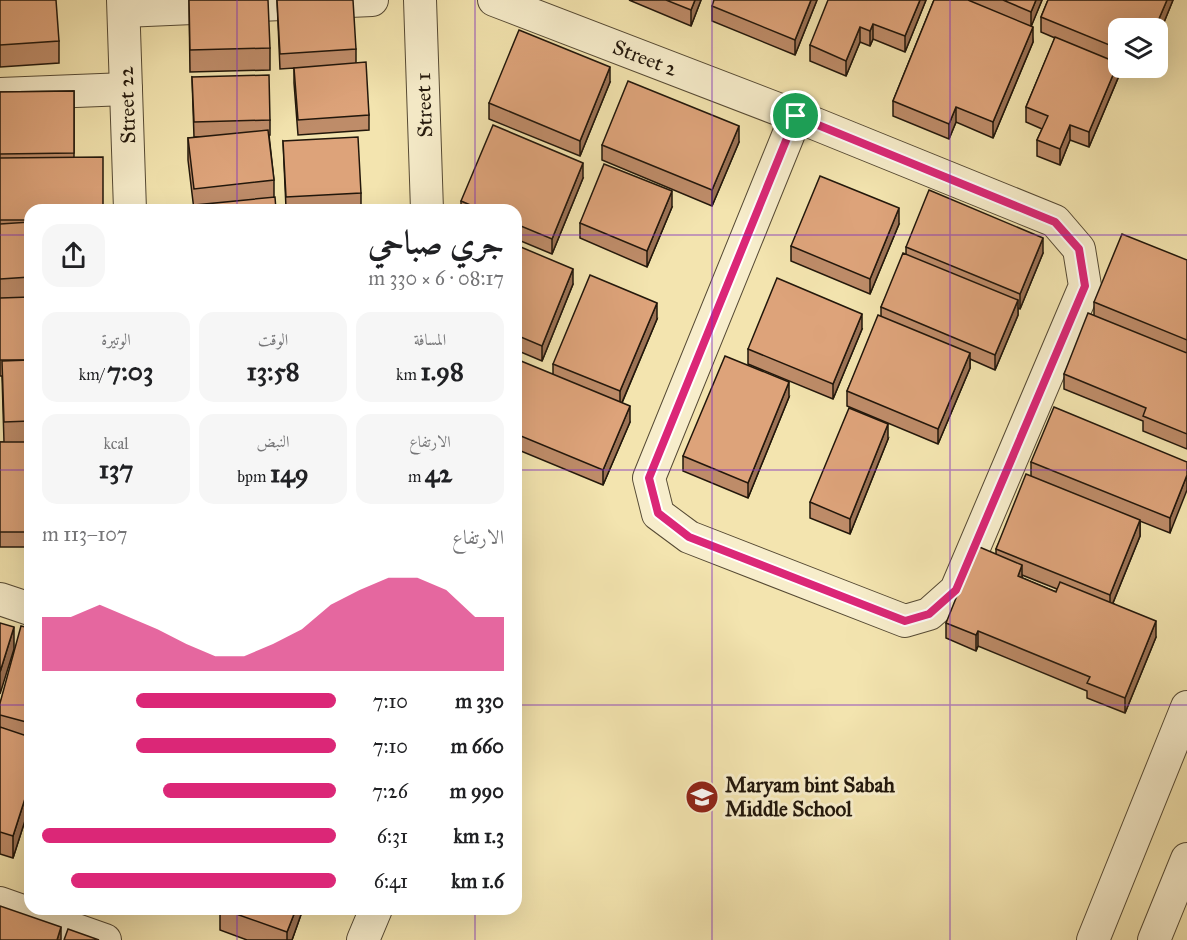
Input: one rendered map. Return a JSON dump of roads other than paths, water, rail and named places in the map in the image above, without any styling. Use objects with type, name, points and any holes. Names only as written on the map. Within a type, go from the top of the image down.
[{"type":"street","points":[[123,6],[372,0]]},
{"type":"street","name":"Street 1","points":[[420,0],[427,204]]},
{"type":"street","name":"Street 2","points":[[494,0],[796,116],[1055,222],[1079,249],[1085,286],[956,590],[929,614],[905,621],[689,537],[658,513],[649,478],[796,116]]},
{"type":"street","name":"Street 22","points":[[123,6],[130,204]]},
{"type":"street","points":[[0,94],[126,89]]},
{"type":"street","points":[[0,599],[24,607]]},
{"type":"street","points":[[1093,940],[1187,707]]},
{"type":"street","points":[[1154,940],[1186,864]]},
{"type":"street","points":[[0,903],[24,911]]},
{"type":"street","points":[[34,915],[105,940]]},
{"type":"street","points":[[363,940],[373,915]]},
{"type":"place","name":"Maryam bint Sabah Middle School","points":[[702,797]]}]
